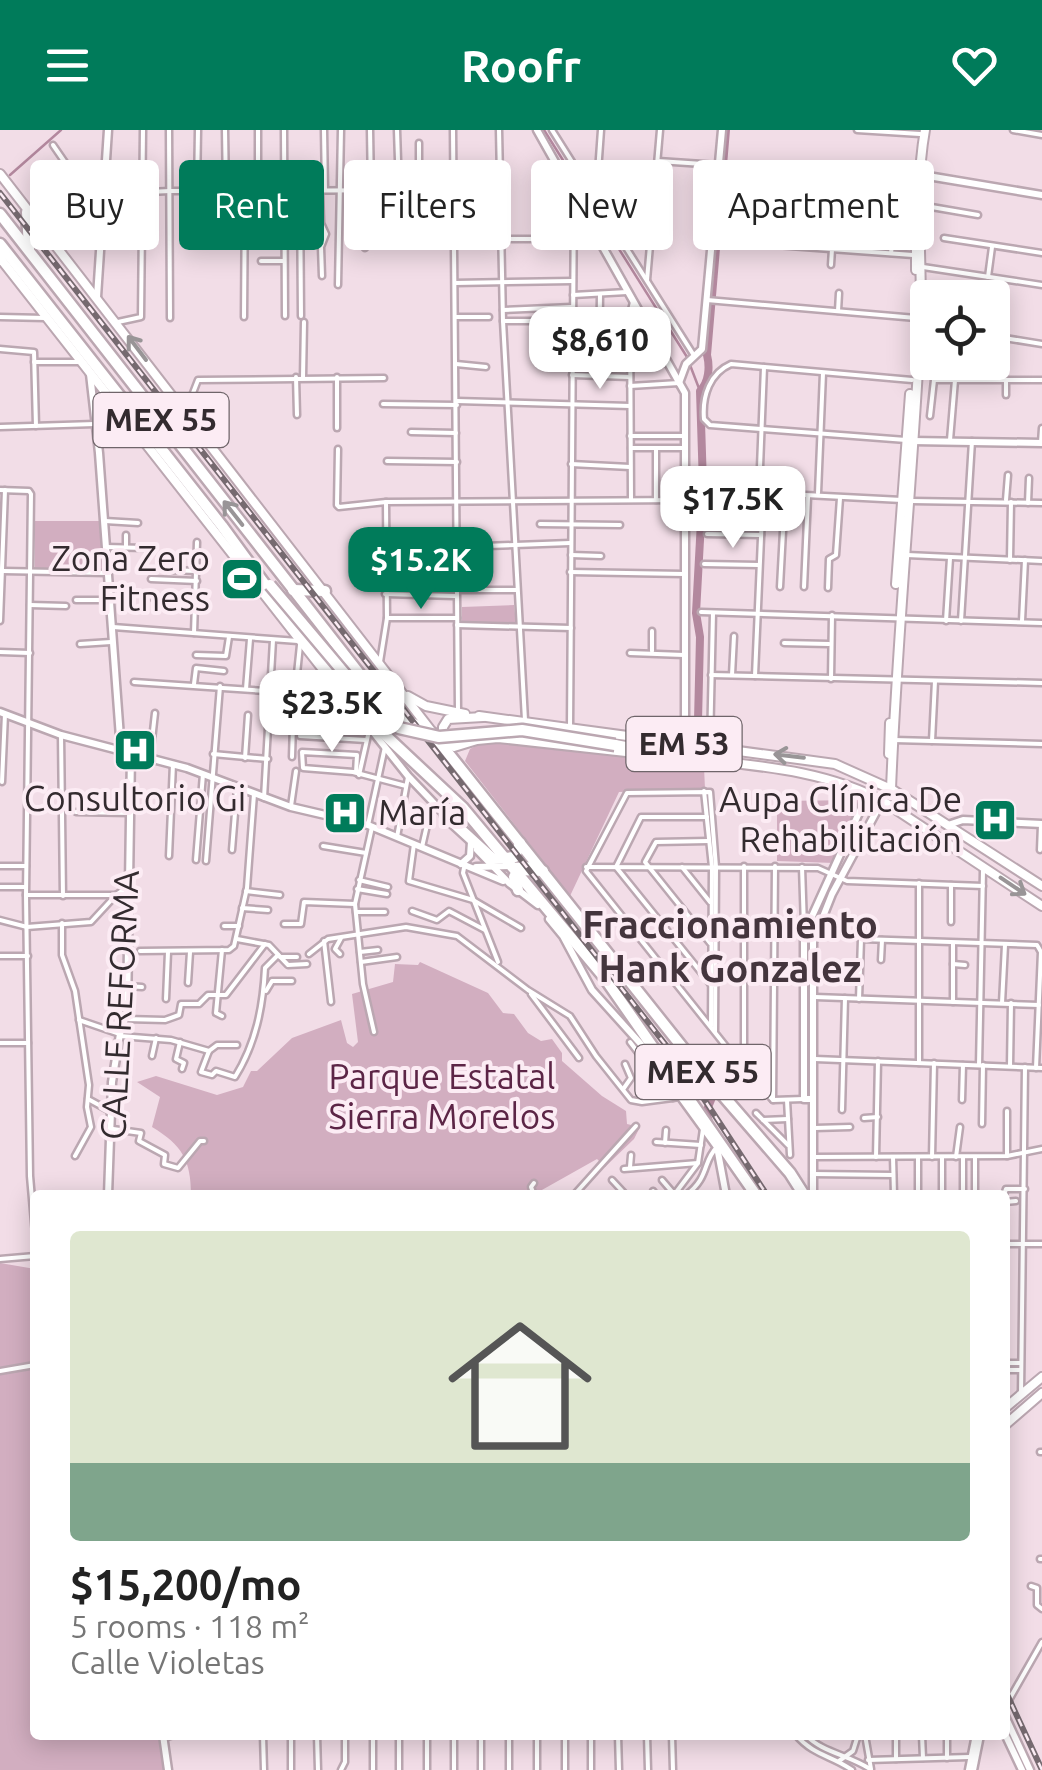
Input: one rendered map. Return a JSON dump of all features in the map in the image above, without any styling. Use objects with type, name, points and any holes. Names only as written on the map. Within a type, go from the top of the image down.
[{"type":"highway","points":[[27,212],[29,250]]},
{"type":"highway","name":"MEX 55","points":[[0,214],[382,704],[433,734],[801,1190]]},
{"type":"highway","name":"MEX 55","points":[[0,244],[240,550],[354,706],[452,797],[511,866],[524,892],[604,977],[752,1190]]},
{"type":"highway","points":[[128,422],[160,448]]},
{"type":"highway","name":"EM 53","points":[[240,550],[372,706],[400,728],[434,737],[522,730],[667,756]]},
{"type":"highway","points":[[293,590],[325,591]]},
{"type":"highway","points":[[446,816],[486,855],[511,866],[541,868]]},
{"type":"highway","points":[[520,842],[511,866],[514,879],[524,892]]},
{"type":"highway","points":[[717,1146],[738,1170]]},
{"type":"highway","points":[[968,1770],[974,1740]]},
{"type":"highway","points":[[968,1770],[974,1740]]},
{"type":"main road","points":[[106,160],[108,130]]},
{"type":"main road","points":[[538,130],[554,160]]},
{"type":"main road","points":[[719,160],[722,130]]},
{"type":"main road","points":[[919,160],[922,132]]},
{"type":"main road","points":[[0,174],[433,734]]},
{"type":"main road","points":[[934,177],[1042,195]]},
{"type":"main road","points":[[97,298],[99,250]]},
{"type":"main road","points":[[604,250],[684,393],[685,744]]},
{"type":"main road","points":[[679,383],[702,349],[711,300],[714,250]]},
{"type":"main road","points":[[916,250],[919,266]]},
{"type":"main road","points":[[919,250],[919,280]]},
{"type":"main road","points":[[0,258],[299,642],[331,677]]},
{"type":"main road","points":[[90,374],[121,752]]},
{"type":"main road","points":[[909,440],[912,380]]},
{"type":"main road","points":[[891,789],[897,619],[915,380]]},
{"type":"main road","points":[[909,440],[1042,443]]},
{"type":"main road","points":[[897,619],[904,555],[904,501]]},
{"type":"main road","name":"EM 53","points":[[399,688],[418,703],[482,717],[816,760],[882,783]]},
{"type":"main road","name":"MEX 55","points":[[354,706],[408,776],[492,868],[524,892],[563,936],[592,990],[648,1052],[677,1098],[717,1146],[725,1190]]},
{"type":"main road","points":[[2,713],[61,735],[173,764],[291,807],[370,826],[524,892]]},
{"type":"main road","points":[[468,745],[447,745],[442,734],[445,723],[456,717],[482,717]]},
{"type":"main road","points":[[487,800],[461,761],[462,752],[477,740],[507,738],[667,756]]},
{"type":"main road","points":[[892,739],[888,774],[882,783],[1042,886]]},
{"type":"main road","name":"CALLE REFORMA","points":[[108,1190],[119,1035],[126,1019],[131,754]]},
{"type":"main road","name":"EM 53","points":[[667,756],[810,775],[868,793]]},
{"type":"main road","points":[[813,1190],[804,934],[868,793],[1042,906]]},
{"type":"main road","points":[[808,1099],[813,942],[840,879],[882,800]]},
{"type":"main road","points":[[948,825],[963,820],[1041,824]]},
{"type":"main road","points":[[965,856],[974,851],[971,841]]},
{"type":"main road","points":[[465,865],[470,842]]},
{"type":"main road","points":[[984,866],[984,858],[994,856]]},
{"type":"main road","points":[[465,865],[511,866]]},
{"type":"main road","points":[[801,1190],[812,1178]]},
{"type":"main road","points":[[1010,1404],[1042,1377]]},
{"type":"main road","points":[[1010,1421],[1042,1393]]},
{"type":"main road","points":[[1021,1394],[1021,1403],[1029,1404]]},
{"type":"main road","points":[[1010,1727],[1030,1770]]},
{"type":"main road","points":[[163,1740],[168,1770]]},
{"type":"main road","points":[[1008,1740],[1022,1770]]},
{"type":"street","points":[[143,130],[143,160]]},
{"type":"street","points":[[169,130],[170,318]]},
{"type":"street","points":[[198,130],[198,160]]},
{"type":"street","points":[[225,130],[225,160]]},
{"type":"street","points":[[258,130],[258,160]]},
{"type":"street","points":[[284,130],[284,160]]},
{"type":"street","points":[[323,160],[324,130]]},
{"type":"street","points":[[338,285],[341,130]]},
{"type":"street","points":[[370,130],[370,160]]},
{"type":"street","points":[[397,130],[398,160]]},
{"type":"street","points":[[453,130],[454,160]]},
{"type":"street","points":[[499,130],[500,160]]},
{"type":"street","points":[[552,130],[570,160]]},
{"type":"street","points":[[599,160],[601,130]]},
{"type":"street","points":[[656,160],[660,130]]},
{"type":"street","points":[[857,130],[922,132]]},
{"type":"street","points":[[1013,130],[1042,135]]},
{"type":"street","points":[[418,143],[418,160]]},
{"type":"street","points":[[52,144],[63,160]]},
{"type":"street","points":[[159,191],[179,190]]},
{"type":"street","points":[[324,191],[344,191]]},
{"type":"street","points":[[934,208],[978,215]]},
{"type":"street","points":[[944,238],[1042,252]]},
{"type":"street","points":[[988,277],[992,245]]},
{"type":"street","points":[[117,322],[139,318],[141,250]]},
{"type":"street","points":[[244,316],[245,250]]},
{"type":"street","points":[[284,250],[285,316]]},
{"type":"street","points":[[296,415],[303,319],[301,250]]},
{"type":"street","points":[[321,250],[322,276]]},
{"type":"street","points":[[454,250],[458,712]]},
{"type":"street","points":[[501,250],[516,590],[526,723]]},
{"type":"street","points":[[570,729],[573,250]]},
{"type":"street","points":[[627,250],[691,360]]},
{"type":"street","points":[[647,282],[649,250]]},
{"type":"street","points":[[831,265],[832,250]]},
{"type":"street","points":[[847,250],[916,255]]},
{"type":"street","points":[[262,261],[284,260]]},
{"type":"street","points":[[919,266],[1042,286]]},
{"type":"street","points":[[455,283],[573,281]]},
{"type":"street","points":[[572,294],[627,292]]},
{"type":"street","points":[[838,310],[839,293]]},
{"type":"street","points":[[600,294],[600,376]]},
{"type":"street","points":[[711,300],[838,310],[910,321]]},
{"type":"street","points":[[630,499],[633,302]]},
{"type":"street","points":[[503,310],[572,307]]},
{"type":"street","points":[[456,316],[489,317]]},
{"type":"street","points":[[0,317],[47,318]]},
{"type":"street","points":[[504,321],[572,322]]},
{"type":"street","points":[[1010,339],[1042,344]]},
{"type":"street","points":[[0,349],[32,350],[34,354],[36,426]]},
{"type":"street","points":[[34,362],[81,362]]},
{"type":"street","points":[[456,364],[486,366]]},
{"type":"street","points":[[909,440],[710,425],[704,418],[704,405],[712,381],[723,367],[731,364],[910,380]]},
{"type":"street","points":[[756,676],[764,367]]},
{"type":"street","points":[[818,496],[823,373]]},
{"type":"street","points":[[572,375],[630,377]]},
{"type":"street","points":[[337,377],[337,428]]},
{"type":"street","points":[[186,411],[197,380],[384,378]]},
{"type":"street","points":[[930,416],[933,380]]},
{"type":"street","points":[[950,442],[955,380]]},
{"type":"street","points":[[1006,380],[1006,396]]},
{"type":"street","points":[[1010,380],[1042,380]]},
{"type":"street","points":[[630,386],[679,383]]},
{"type":"street","points":[[383,404],[508,402],[630,406]]},
{"type":"street","points":[[0,427],[96,424]]},
{"type":"street","points":[[1042,428],[1042,443]]},
{"type":"street","points":[[411,432],[457,432]]},
{"type":"street","points":[[630,436],[684,436]]},
{"type":"street","points":[[961,622],[972,441]]},
{"type":"street","points":[[630,448],[684,448]]},
{"type":"street","points":[[656,448],[656,500]]},
{"type":"street","points":[[338,449],[337,506],[377,506],[386,502],[684,500]]},
{"type":"street","points":[[387,461],[457,462]]},
{"type":"street","points":[[570,464],[630,467]]},
{"type":"street","points":[[1008,475],[1010,560]]},
{"type":"street","points":[[1028,503],[1029,478]]},
{"type":"street","points":[[684,489],[904,501],[1042,503]]},
{"type":"street","points":[[0,620],[2,490],[30,492],[26,896],[31,1190]]},
{"type":"street","points":[[780,587],[785,494]]},
{"type":"street","points":[[804,587],[808,495]]},
{"type":"street","points":[[828,588],[830,558],[836,555],[840,497]]},
{"type":"street","points":[[380,662],[386,618],[386,502]]},
{"type":"street","points":[[104,521],[138,523]]},
{"type":"street","points":[[540,524],[620,525]]},
{"type":"street","points":[[707,534],[761,535]]},
{"type":"street","points":[[126,536],[126,547]]},
{"type":"street","points":[[386,536],[456,537]]},
{"type":"street","points":[[194,633],[197,542]]},
{"type":"street","points":[[457,547],[570,543]]},
{"type":"street","points":[[106,548],[144,548]]},
{"type":"street","points":[[570,555],[601,556]]},
{"type":"street","points":[[904,555],[1042,561]]},
{"type":"street","points":[[946,621],[950,558]]},
{"type":"street","points":[[1022,622],[1024,560]]},
{"type":"street","points":[[704,564],[759,565]]},
{"type":"street","points":[[387,567],[457,571]]},
{"type":"street","points":[[167,570],[197,571]]},
{"type":"street","points":[[1,571],[108,573]]},
{"type":"street","points":[[570,572],[684,574]]},
{"type":"street","points":[[151,579],[197,581]]},
{"type":"street","points":[[385,594],[516,590]]},
{"type":"street","points":[[154,599],[196,600]]},
{"type":"street","points":[[76,600],[110,600]]},
{"type":"street","points":[[30,605],[66,606]]},
{"type":"street","points":[[701,612],[1042,623]]},
{"type":"street","points":[[710,747],[712,613]]},
{"type":"street","points":[[831,679],[832,616]]},
{"type":"street","points":[[386,618],[570,628]]},
{"type":"street","points":[[112,627],[299,642],[292,757]]},
{"type":"street","points":[[652,631],[652,654]]},
{"type":"street","points":[[196,655],[226,656],[230,636]]},
{"type":"street","points":[[732,675],[734,636]]},
{"type":"street","points":[[246,689],[250,638]]},
{"type":"street","points":[[264,798],[274,640]]},
{"type":"street","points":[[80,644],[112,642]]},
{"type":"street","points":[[784,643],[832,644]]},
{"type":"street","points":[[0,652],[30,653]]},
{"type":"street","points":[[630,653],[684,654]]},
{"type":"street","points":[[194,685],[196,668],[224,670]]},
{"type":"street","points":[[711,674],[1042,683]]},
{"type":"street","points":[[932,740],[935,681]]},
{"type":"street","points":[[134,682],[295,692]]},
{"type":"street","points":[[206,861],[220,686]]},
{"type":"street","points":[[2,713],[2,782]]},
{"type":"street","points":[[150,759],[155,713]]},
{"type":"street","points":[[246,758],[248,715]]},
{"type":"street","points":[[357,774],[370,728]]},
{"type":"street","points":[[61,735],[62,896]]},
{"type":"street","points":[[300,736],[366,740]]},
{"type":"street","points":[[892,739],[1042,744]]},
{"type":"street","points":[[374,1032],[355,904],[384,747]]},
{"type":"street","points":[[357,774],[357,755],[302,752],[303,768],[357,774],[406,786]]},
{"type":"street","points":[[214,754],[268,759]]},
{"type":"street","points":[[169,856],[173,764]]},
{"type":"street","points":[[291,807],[296,772]]},
{"type":"street","points":[[196,860],[203,774]]},
{"type":"street","points":[[397,837],[408,776]]},
{"type":"street","points":[[232,850],[237,788]]},
{"type":"street","points":[[707,791],[714,867],[713,1030]]},
{"type":"street","points":[[707,791],[714,867],[713,1030]]},
{"type":"street","points":[[586,869],[626,793],[707,791]]},
{"type":"street","points":[[140,951],[229,950],[237,939],[246,891],[254,794]]},
{"type":"street","points":[[432,801],[410,881],[473,900],[521,928]]},
{"type":"street","points":[[76,812],[130,814]]},
{"type":"street","points":[[616,867],[641,817],[707,817]]},
{"type":"street","points":[[1040,850],[1041,824]]},
{"type":"street","points":[[710,841],[656,842],[646,857],[646,866],[714,944]]},
{"type":"street","points":[[323,846],[366,853]]},
{"type":"street","points":[[465,865],[463,873],[500,966]]},
{"type":"street","points":[[0,866],[26,866]]},
{"type":"street","points":[[744,866],[744,1069]]},
{"type":"street","points":[[772,1100],[774,866]]},
{"type":"street","points":[[982,1124],[984,866]]},
{"type":"street","points":[[616,867],[712,986]]},
{"type":"street","points":[[682,867],[712,904]]},
{"type":"street","points":[[586,869],[802,867],[822,868],[840,879],[983,886]]},
{"type":"street","points":[[802,867],[804,934]]},
{"type":"street","points":[[586,869],[772,1100],[808,1099]]},
{"type":"street","points":[[357,889],[387,891],[359,880]]},
{"type":"street","points":[[919,883],[919,1063]]},
{"type":"street","points":[[951,885],[951,922]]},
{"type":"street","points":[[0,887],[26,887]]},
{"type":"street","points":[[0,920],[27,927],[94,920],[116,895],[128,888]]},
{"type":"street","points":[[246,891],[280,894]]},
{"type":"street","points":[[26,896],[116,895]]},
{"type":"street","points":[[284,924],[300,924],[304,902],[355,904]]},
{"type":"street","points":[[242,908],[268,910]]},
{"type":"street","points":[[412,911],[436,920],[449,912],[485,930]]},
{"type":"street","points":[[356,912],[384,912]]},
{"type":"street","points":[[62,923],[62,955],[74,984],[89,1080],[91,1127],[75,1156]]},
{"type":"street","points":[[224,926],[239,926]]},
{"type":"street","points":[[309,954],[324,941],[401,928],[463,939],[528,990],[570,1016],[596,1056],[635,1102],[677,1098]]},
{"type":"street","points":[[340,954],[335,949],[341,938]]},
{"type":"street","points":[[237,939],[272,946],[288,964],[307,964]]},
{"type":"street","points":[[811,1058],[1039,1068],[1039,946],[860,940],[859,999]]},
{"type":"street","points":[[881,960],[882,940]]},
{"type":"street","points":[[324,941],[331,1002]]},
{"type":"street","points":[[219,998],[228,993],[265,944]]},
{"type":"street","points":[[953,944],[953,1002]]},
{"type":"street","points":[[1002,1003],[1005,945]]},
{"type":"street","points":[[222,950],[216,1013],[222,1016]]},
{"type":"street","points":[[360,952],[378,950]]},
{"type":"street","points":[[166,999],[168,952]]},
{"type":"street","points":[[188,983],[190,952]]},
{"type":"street","points":[[0,956],[28,956]]},
{"type":"street","points":[[237,1046],[217,1044],[209,1051],[201,1072],[212,1076],[216,1071],[235,1078],[256,1034],[265,968],[279,956],[297,957]]},
{"type":"street","points":[[361,962],[397,957]]},
{"type":"street","points":[[953,964],[965,964]]},
{"type":"street","points":[[264,996],[272,982],[292,980]]},
{"type":"street","points":[[127,986],[142,987]]},
{"type":"street","points":[[528,990],[579,1058]]},
{"type":"street","points":[[126,1019],[176,1017],[181,1004],[199,1004],[208,996],[226,1004]]},
{"type":"street","points":[[810,997],[1039,1004]]},
{"type":"street","points":[[842,1110],[844,998]]},
{"type":"street","points":[[1010,1066],[1011,1004]]},
{"type":"street","points":[[79,1020],[119,1035],[180,1042],[209,1051]]},
{"type":"street","points":[[152,1056],[156,1038]]},
{"type":"street","points":[[180,1042],[176,1058],[184,1064],[182,1070]]},
{"type":"street","points":[[630,1042],[677,1098]]},
{"type":"street","points":[[0,1043],[28,1043]]},
{"type":"street","points":[[876,1158],[878,1061]]},
{"type":"street","points":[[624,1088],[631,1078],[625,1064]]},
{"type":"street","points":[[932,1157],[934,1064]]},
{"type":"street","points":[[962,1100],[963,1064]]},
{"type":"street","points":[[1021,1394],[1026,1067]]},
{"type":"street","points":[[90,1100],[112,1111]]},
{"type":"street","points":[[787,1100],[790,1156]]},
{"type":"street","points":[[1007,1111],[1008,1156]]},
{"type":"street","points":[[756,1113],[790,1147]]},
{"type":"street","points":[[864,1118],[878,1118]]},
{"type":"street","points":[[762,1120],[788,1119]]},
{"type":"street","points":[[578,1190],[636,1126]]},
{"type":"street","points":[[812,1128],[850,1127]]},
{"type":"street","points":[[960,1127],[962,1190]]},
{"type":"street","points":[[677,1190],[698,1164],[704,1128]]},
{"type":"street","points":[[113,1130],[141,1133],[139,1141],[164,1155],[164,1164],[180,1168],[200,1141],[204,1142]]},
{"type":"street","points":[[666,1130],[666,1144]]},
{"type":"street","points":[[656,1142],[701,1145]]},
{"type":"street","points":[[691,1190],[702,1180],[717,1146]]},
{"type":"street","points":[[812,1157],[1008,1156],[1042,1150]]},
{"type":"street","points":[[631,1156],[627,1168],[698,1164]]},
{"type":"street","points":[[918,1157],[918,1190]]},
{"type":"street","points":[[942,1157],[942,1190]]},
{"type":"street","points":[[975,1157],[975,1190]]},
{"type":"street","points":[[894,1158],[894,1190]]},
{"type":"street","points":[[812,1178],[894,1176]]},
{"type":"street","points":[[612,1180],[621,1190]]},
{"type":"street","points":[[662,1180],[671,1190]]},
{"type":"street","points":[[532,1190],[534,1183]]},
{"type":"street","points":[[1007,1190],[1025,1189]]},
{"type":"street","points":[[1010,1200],[1016,1201]]},
{"type":"street","points":[[1010,1244],[1042,1244]]},
{"type":"street","points":[[0,1259],[30,1256]]},
{"type":"street","points":[[0,1371],[30,1366]]},
{"type":"street","points":[[1010,1366],[1020,1366]]},
{"type":"street","points":[[1031,1586],[1037,1588],[1037,1605],[1042,1609]]},
{"type":"street","points":[[1010,1696],[1042,1642]]},
{"type":"street","points":[[264,1740],[264,1770]]},
{"type":"street","points":[[291,1740],[292,1770]]},
{"type":"street","points":[[317,1740],[318,1770]]},
{"type":"street","points":[[341,1770],[345,1740]]},
{"type":"street","points":[[373,1740],[373,1770]]},
{"type":"street","points":[[398,1740],[399,1770]]},
{"type":"street","points":[[427,1740],[427,1770]]},
{"type":"street","points":[[454,1740],[454,1770]]},
{"type":"street","points":[[480,1740],[481,1770]]},
{"type":"street","points":[[509,1740],[509,1770]]},
{"type":"street","points":[[537,1740],[537,1770]]},
{"type":"street","points":[[565,1740],[565,1770]]},
{"type":"street","points":[[591,1740],[591,1770]]},
{"type":"street","points":[[618,1740],[619,1770]]},
{"type":"street","points":[[647,1740],[648,1770]]},
{"type":"street","points":[[672,1740],[673,1770]]},
{"type":"street","points":[[801,1740],[812,1752],[852,1770]]},
{"type":"street","points":[[811,1740],[818,1747],[848,1755],[870,1770]]},
{"type":"street","points":[[839,1761],[860,1740]]},
{"type":"street","points":[[863,1740],[870,1770]]},
{"type":"street","points":[[896,1740],[896,1759]]},
{"type":"street","points":[[922,1740],[923,1758]]},
{"type":"street","points":[[946,1740],[948,1758]]},
{"type":"street","points":[[868,1760],[969,1757]]},
{"type":"green space","points":[[35,521],[99,521],[104,569],[35,569]]},
{"type":"green space","points":[[514,605],[516,622],[462,623],[462,607]]},
{"type":"green space","points":[[483,742],[704,767],[705,789],[619,792],[570,896],[465,761],[470,749]]},
{"type":"green space","points":[[861,800],[834,863],[777,861],[777,801]]},
{"type":"green space","name":"Parque Estatal Sierra Morelos","points":[[420,962],[488,993],[503,1013],[514,1014],[528,1033],[541,1041],[552,1039],[562,1053],[562,1061],[626,1111],[627,1124],[640,1127],[634,1139],[605,1167],[597,1159],[542,1190],[191,1190],[183,1155],[171,1140],[152,1127],[160,1097],[137,1082],[156,1076],[217,1095],[243,1087],[251,1071],[257,1071],[292,1038],[341,1020],[347,1043],[353,1047],[358,1042],[352,994],[393,982],[395,964]]},
{"type":"green space","points":[[0,1263],[30,1268],[30,1740],[164,1740],[169,1770],[0,1770]]},
{"type":"waterway","points":[[10,175],[61,130]]},
{"type":"waterway","points":[[544,130],[687,357]]},
{"type":"waterway","points":[[701,736],[700,637],[696,613],[703,485],[700,391],[708,374],[726,130]]},
{"type":"waterway","points":[[690,365],[700,391]]},
{"type":"waterway","points":[[709,1122],[706,1112],[711,1100]]},
{"type":"railway","points":[[0,193],[683,1067],[764,1190]]},
{"type":"railway","points":[[1010,1701],[1042,1770]]},
{"type":"place","name":"Zona Zero Fitness","points":[[242,579]]},
{"type":"place","name":"Consultorio Gi","points":[[135,750]]},
{"type":"place","name":"María","points":[[345,813]]},
{"type":"place","name":"Aupa Clínica De Rehabilitación","points":[[995,820]]},
{"type":"district","name":"Fraccionamiento Hank Gonzalez","points":[[730,947]]}]
